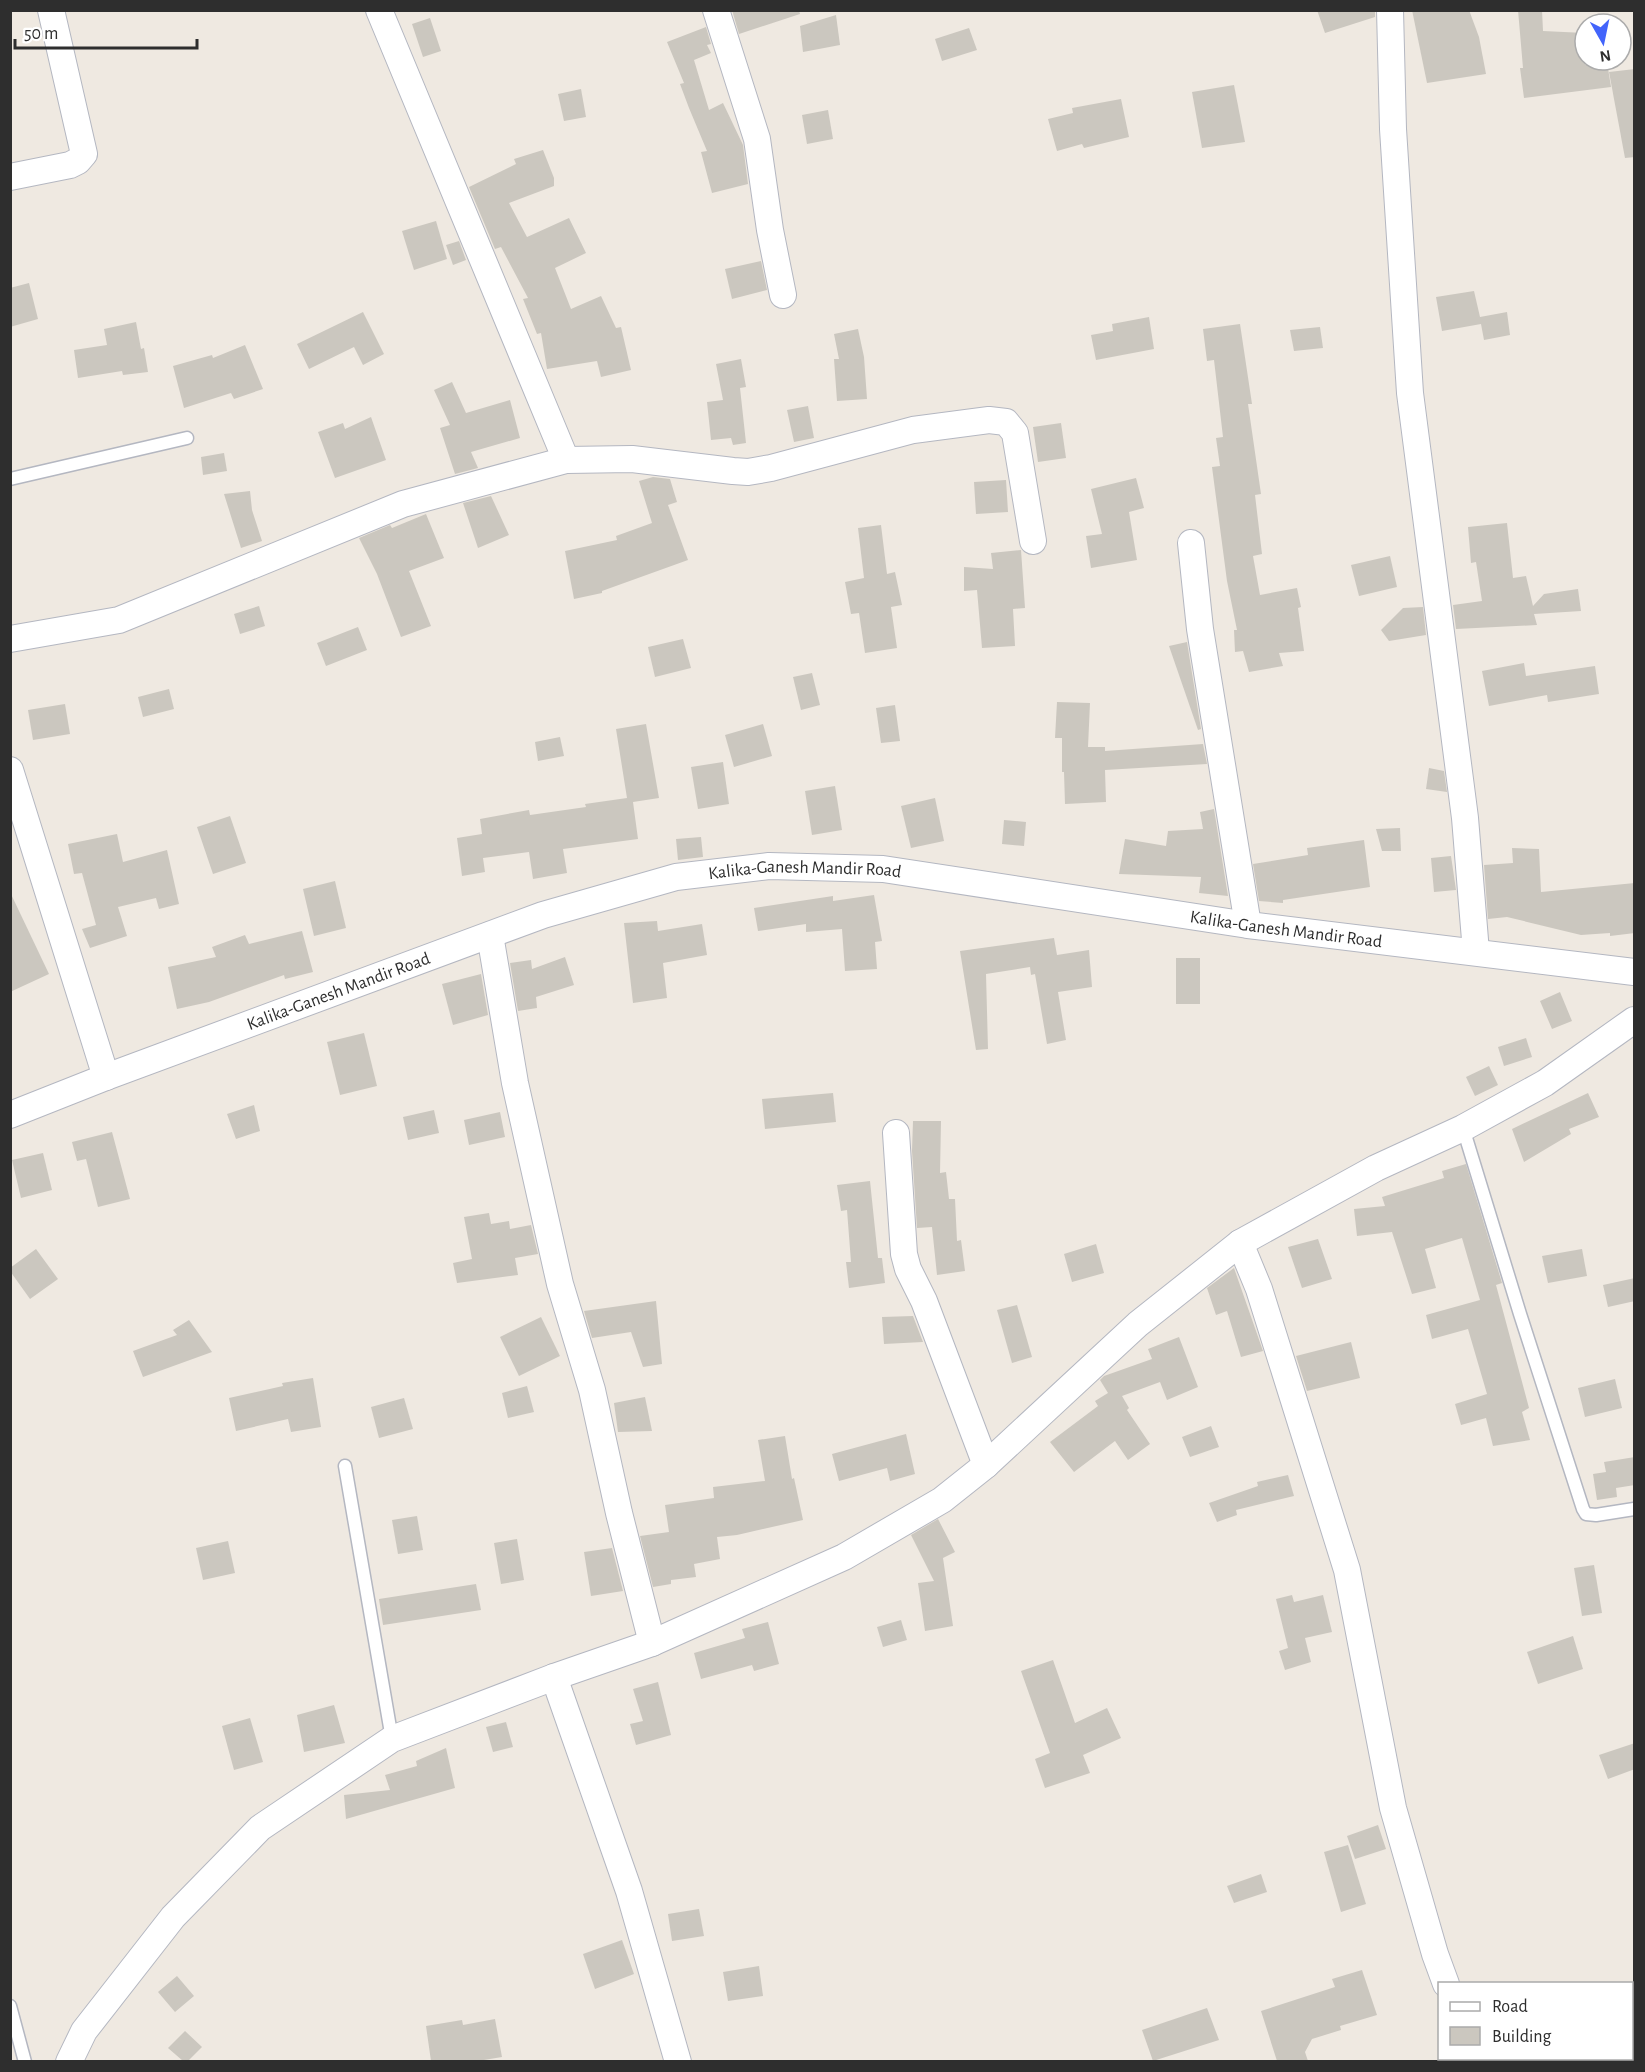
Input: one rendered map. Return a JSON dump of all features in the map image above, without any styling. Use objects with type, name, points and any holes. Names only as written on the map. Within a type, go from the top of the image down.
[{"type":"street","points":[[10,177],[70,165],[82,158],[84,153],[51,10]]},
{"type":"street","points":[[380,10],[566,460]]},
{"type":"street","points":[[716,10],[757,139],[770,230],[783,295]]},
{"type":"street","points":[[1390,10],[1393,129],[1410,393],[1465,818],[1476,952]]},
{"type":"street","points":[[10,639],[118,620],[403,504],[566,460],[632,459],[748,472],[913,430],[989,420],[1006,422],[1015,433],[1033,541]]},
{"type":"street","points":[[1191,543],[1200,629],[1248,925]]},
{"type":"street","points":[[10,771],[106,1077]]},
{"type":"street","name":"Kalika-Ganesh Mandir Road","points":[[10,1115],[106,1077],[543,915],[676,877],[769,866],[883,869],[1248,925],[1635,972]]},
{"type":"street","points":[[490,935],[515,1083],[557,1273],[592,1390],[652,1643]]},
{"type":"street","points":[[69,2061],[84,2031],[173,1917],[260,1828],[392,1739],[554,1677],[652,1643],[844,1557],[942,1500],[986,1465],[1138,1324],[1240,1243],[1376,1168],[1463,1128],[1545,1083],[1635,1020]]},
{"type":"street","points":[[896,1133],[904,1254],[908,1269],[924,1301],[986,1465]]},
{"type":"street","points":[[1240,1243],[1259,1289],[1347,1570],[1393,1808],[1435,1954],[1446,1982]]},
{"type":"street","points":[[554,1677],[629,1891],[678,2061]]},
{"type":"lane","points":[[10,479],[187,438]]},
{"type":"lane","points":[[1463,1128],[1582,1509],[1586,1514],[1596,1515],[1635,1509]]},
{"type":"lane","points":[[345,1466],[392,1739]]},
{"type":"lane","points":[[10,2006],[25,2061]]},
{"type":"building","points":[[732,10],[799,10],[800,14],[739,34]]},
{"type":"building","points":[[1317,10],[1375,10],[1375,17],[1325,33]]},
{"type":"building","points":[[1412,10],[1469,10],[1479,37],[1486,74],[1427,83]]},
{"type":"building","points":[[1518,10],[1542,10],[1543,31],[1573,32],[1573,72],[1609,72],[1611,87],[1524,98],[1520,68],[1523,68]]},
{"type":"building","points":[[836,15],[840,45],[803,52],[800,26]]},
{"type":"building","points":[[430,18],[441,51],[423,57],[412,24]]},
{"type":"building","points":[[706,27],[711,44],[707,45],[711,53],[694,60],[709,110],[723,103],[743,145],[748,184],[712,193],[701,152],[707,151],[680,84],[684,83],[667,42]]},
{"type":"building","points":[[969,28],[977,50],[942,61],[935,39]]},
{"type":"building","points":[[1635,69],[1635,157],[1625,158],[1609,72],[1633,72]]},
{"type":"building","points":[[1234,85],[1245,142],[1202,148],[1192,92]]},
{"type":"building","points":[[581,89],[586,117],[564,121],[558,94]]},
{"type":"building","points":[[1121,99],[1129,137],[1084,148],[1082,144],[1057,151],[1048,119],[1073,113],[1072,108]]},
{"type":"building","points":[[828,110],[833,139],[807,144],[802,115]]},
{"type":"building","points":[[543,150],[554,178],[554,186],[509,203],[527,237],[569,218],[586,253],[555,268],[571,309],[601,296],[616,328],[621,327],[631,370],[601,377],[597,361],[547,369],[541,333],[537,334],[523,299],[528,298],[501,247],[495,249],[469,187],[516,164],[514,159]]},
{"type":"building","points":[[436,221],[447,259],[414,270],[402,231]]},
{"type":"building","points":[[459,241],[466,260],[453,265],[446,245]]},
{"type":"building","points":[[761,261],[767,290],[732,299],[725,269]]},
{"type":"building","points":[[29,283],[38,319],[10,327],[10,288]]},
{"type":"building","points":[[1474,291],[1480,317],[1507,312],[1510,335],[1484,340],[1481,324],[1442,331],[1436,297]]},
{"type":"building","points":[[363,312],[384,354],[363,365],[354,347],[309,369],[297,344]]},
{"type":"building","points":[[1149,317],[1154,349],[1096,360],[1091,335],[1113,331],[1112,324]]},
{"type":"building","points":[[136,322],[148,372],[123,375],[122,371],[78,378],[74,350],[107,345],[104,329]]},
{"type":"building","points":[[1240,324],[1252,404],[1248,404],[1261,494],[1255,495],[1262,554],[1253,556],[1260,595],[1297,588],[1301,607],[1298,608],[1304,651],[1279,653],[1283,666],[1249,672],[1243,651],[1235,652],[1234,630],[1237,630],[1227,581],[1212,467],[1220,466],[1216,438],[1223,437],[1214,360],[1207,361],[1203,329]]},
{"type":"building","points":[[1320,327],[1323,348],[1294,351],[1290,330]]},
{"type":"building","points":[[858,329],[864,357],[867,399],[837,401],[834,359],[839,359],[834,334]]},
{"type":"building","points":[[245,345],[263,389],[234,399],[231,393],[184,408],[173,366],[212,355],[213,358]]},
{"type":"building","points":[[741,359],[746,387],[740,388],[746,443],[733,445],[731,438],[711,440],[707,402],[723,400],[716,364]]},
{"type":"building","points":[[452,382],[466,413],[510,400],[520,438],[471,452],[478,468],[455,474],[440,428],[450,425],[434,390]]},
{"type":"building","points":[[808,406],[814,438],[794,442],[787,410]]},
{"type":"building","points":[[371,417],[386,460],[335,478],[318,432],[343,423],[345,429]]},
{"type":"building","points":[[1061,423],[1066,458],[1038,462],[1033,427]]},
{"type":"building","points":[[224,453],[227,471],[203,475],[201,457]]},
{"type":"building","points":[[653,477],[670,479],[677,502],[668,505],[688,560],[602,591],[602,593],[574,599],[565,551],[617,540],[616,536],[652,523],[639,481]]},
{"type":"building","points":[[1136,478],[1144,508],[1129,512],[1137,560],[1091,568],[1086,536],[1102,534],[1091,489]]},
{"type":"building","points":[[1006,480],[1008,512],[976,514],[974,482]]},
{"type":"building","points":[[250,491],[252,510],[262,541],[241,548],[224,494]]},
{"type":"building","points":[[491,496],[509,535],[478,548],[463,503]]},
{"type":"building","points":[[426,514],[444,558],[409,571],[431,626],[401,637],[377,574],[359,538]]},
{"type":"building","points":[[1507,523],[1513,578],[1526,576],[1533,606],[1544,594],[1578,589],[1581,611],[1534,614],[1537,625],[1456,629],[1453,605],[1482,601],[1476,562],[1471,563],[1468,527]]},
{"type":"building","points":[[881,525],[887,574],[895,572],[902,605],[891,607],[897,648],[865,653],[859,613],[851,614],[845,582],[864,578],[858,528]]},
{"type":"building","points":[[1021,550],[1025,608],[1013,609],[1015,646],[982,648],[977,590],[964,591],[964,567],[993,569],[991,553]]},
{"type":"building","points":[[1390,556],[1397,587],[1359,596],[1351,565]]},
{"type":"building","points":[[259,606],[265,626],[240,634],[234,614]]},
{"type":"building","points":[[1423,607],[1426,635],[1389,641],[1381,630],[1403,608]]},
{"type":"building","points":[[358,627],[367,650],[326,666],[317,643]]},
{"type":"building","points":[[683,639],[691,668],[655,677],[648,647]]},
{"type":"building","points":[[1187,642],[1201,729],[1198,730],[1169,646]]},
{"type":"building","points":[[1524,663],[1526,676],[1595,666],[1599,694],[1548,702],[1547,695],[1489,706],[1482,671]]},
{"type":"building","points":[[812,673],[820,705],[801,710],[793,677]]},
{"type":"building","points":[[169,689],[174,709],[143,717],[138,697]]},
{"type":"building","points":[[1057,702],[1090,703],[1088,747],[1105,747],[1105,751],[1203,744],[1207,764],[1105,770],[1106,802],[1065,804],[1062,738],[1055,738]]},
{"type":"building","points":[[65,704],[70,734],[33,740],[28,710]]},
{"type":"building","points":[[895,705],[900,741],[881,743],[876,708]]},
{"type":"building","points":[[646,724],[659,798],[633,802],[638,839],[563,849],[567,873],[533,879],[529,852],[483,858],[485,872],[462,876],[457,838],[482,834],[480,819],[529,810],[530,815],[586,807],[585,804],[627,798],[616,729]]},
{"type":"building","points":[[763,724],[772,756],[734,767],[725,735]]},
{"type":"building","points":[[560,737],[564,756],[538,761],[535,742]]},
{"type":"building","points":[[723,762],[729,804],[698,809],[691,767]]},
{"type":"building","points":[[1429,768],[1444,771],[1447,792],[1426,789]]},
{"type":"building","points":[[835,786],[842,830],[812,835],[805,791]]},
{"type":"building","points":[[935,798],[944,841],[911,848],[901,806]]},
{"type":"building","points":[[1214,809],[1228,896],[1199,893],[1201,877],[1119,874],[1125,839],[1166,846],[1168,831],[1203,829],[1200,812]]},
{"type":"building","points":[[230,816],[246,863],[213,874],[197,827]]},
{"type":"building","points":[[1004,820],[1026,822],[1024,846],[1002,844]]},
{"type":"building","points":[[1400,828],[1401,851],[1382,851],[1376,829]]},
{"type":"building","points":[[117,834],[123,862],[167,850],[179,904],[159,909],[156,898],[118,907],[127,936],[90,948],[82,929],[96,925],[82,873],[74,874],[68,844]]},
{"type":"building","points":[[701,837],[703,857],[678,860],[676,839]]},
{"type":"building","points":[[1364,840],[1370,887],[1283,900],[1283,903],[1259,901],[1253,864],[1308,855],[1307,848]]},
{"type":"building","points":[[1512,848],[1539,849],[1541,892],[1635,883],[1635,933],[1610,936],[1610,933],[1581,935],[1507,917],[1488,919],[1484,865],[1513,863]]},
{"type":"building","points":[[1451,856],[1456,890],[1434,892],[1431,858]]},
{"type":"building","points":[[335,881],[346,928],[314,936],[303,889]]},
{"type":"building","points":[[10,892],[49,974],[10,992]]},
{"type":"building","points":[[874,895],[882,941],[875,942],[877,969],[845,971],[842,929],[806,932],[806,924],[758,931],[754,908],[833,896],[833,901]]},
{"type":"building","points":[[657,921],[658,931],[702,924],[707,955],[663,963],[667,998],[633,1003],[624,923]]},
{"type":"building","points":[[302,931],[313,972],[285,979],[284,975],[209,1002],[177,1009],[168,967],[216,957],[212,947],[245,935],[249,944]]},
{"type":"building","points":[[1054,938],[1057,955],[1089,950],[1092,987],[1058,992],[1066,1040],[1047,1044],[1035,974],[1031,975],[1030,967],[986,974],[988,1049],[976,1050],[960,951]]},
{"type":"building","points":[[565,957],[574,985],[536,997],[537,1008],[518,1011],[510,963],[531,960],[532,969]]},
{"type":"building","points":[[1176,958],[1200,958],[1200,1004],[1176,1004]]},
{"type":"building","points":[[481,974],[488,1015],[453,1025],[442,984]]},
{"type":"building","points":[[1560,992],[1572,1021],[1552,1029],[1540,1001]]},
{"type":"building","points":[[364,1033],[377,1086],[340,1095],[327,1042]]},
{"type":"building","points":[[1526,1038],[1532,1057],[1504,1066],[1498,1047]]},
{"type":"building","points":[[1489,1066],[1498,1085],[1475,1096],[1466,1077]]},
{"type":"building","points":[[833,1093],[836,1122],[765,1129],[762,1099]]},
{"type":"building","points":[[1588,1093],[1599,1117],[1569,1129],[1571,1134],[1524,1162],[1512,1129]]},
{"type":"building","points":[[254,1105],[260,1131],[236,1139],[227,1114]]},
{"type":"building","points":[[434,1110],[439,1133],[408,1140],[403,1117]]},
{"type":"building","points":[[500,1112],[505,1137],[469,1145],[464,1120]]},
{"type":"building","points":[[913,1121],[941,1121],[940,1173],[946,1172],[949,1199],[955,1199],[957,1241],[961,1240],[965,1271],[937,1275],[932,1227],[917,1228],[912,1151]]},
{"type":"building","points":[[112,1132],[130,1199],[98,1207],[86,1159],[77,1161],[72,1142]]},
{"type":"building","points":[[43,1153],[52,1190],[21,1198],[12,1160]]},
{"type":"building","points":[[1466,1164],[1502,1283],[1496,1285],[1529,1408],[1522,1412],[1530,1440],[1493,1446],[1486,1418],[1461,1425],[1455,1404],[1487,1394],[1468,1329],[1432,1339],[1426,1315],[1480,1300],[1462,1238],[1425,1249],[1436,1288],[1412,1294],[1392,1232],[1357,1236],[1354,1209],[1385,1206],[1382,1197],[1444,1178],[1442,1171]]},
{"type":"building","points":[[870,1181],[878,1258],[882,1258],[885,1283],[849,1288],[846,1262],[851,1262],[847,1210],[841,1211],[837,1185]]},
{"type":"building","points":[[489,1213],[491,1224],[509,1221],[510,1229],[531,1225],[538,1254],[515,1258],[518,1275],[457,1283],[453,1263],[472,1259],[464,1217]]},
{"type":"building","points":[[1318,1239],[1332,1279],[1302,1288],[1288,1247]]},
{"type":"building","points":[[1096,1244],[1104,1273],[1072,1282],[1064,1254]]},
{"type":"building","points":[[36,1249],[58,1279],[30,1299],[10,1268]]},
{"type":"building","points":[[1582,1249],[1587,1276],[1548,1283],[1542,1256]]},
{"type":"building","points":[[1234,1268],[1263,1351],[1241,1357],[1227,1311],[1216,1315],[1207,1288]]},
{"type":"building","points":[[1635,1278],[1635,1301],[1608,1307],[1603,1285]]},
{"type":"building","points":[[656,1301],[662,1364],[643,1367],[631,1332],[592,1338],[584,1311]]},
{"type":"building","points":[[1017,1305],[1032,1357],[1012,1363],[997,1310]]},
{"type":"building","points":[[913,1316],[923,1342],[884,1344],[882,1317]]},
{"type":"building","points":[[541,1317],[560,1356],[519,1376],[500,1337]]},
{"type":"building","points":[[189,1320],[212,1352],[143,1377],[133,1351],[177,1335],[173,1330]]},
{"type":"building","points":[[1179,1337],[1198,1387],[1167,1400],[1160,1382],[1122,1396],[1129,1408],[1127,1410],[1150,1444],[1128,1460],[1115,1441],[1074,1472],[1050,1442],[1098,1406],[1095,1401],[1108,1393],[1100,1380],[1104,1376],[1152,1359],[1148,1349]]},
{"type":"building","points":[[1351,1342],[1360,1378],[1307,1391],[1296,1356]]},
{"type":"building","points":[[313,1378],[321,1427],[291,1432],[288,1419],[236,1431],[229,1398],[283,1386],[282,1383]]},
{"type":"building","points":[[1615,1379],[1622,1408],[1585,1417],[1578,1388]]},
{"type":"building","points":[[527,1386],[534,1412],[508,1418],[502,1393]]},
{"type":"building","points":[[645,1397],[652,1431],[618,1432],[614,1403]]},
{"type":"building","points":[[404,1398],[413,1429],[379,1438],[371,1407]]},
{"type":"building","points":[[1211,1426],[1219,1447],[1190,1457],[1182,1437]]},
{"type":"building","points":[[906,1434],[915,1474],[890,1481],[887,1468],[839,1481],[832,1454]]},
{"type":"building","points":[[785,1436],[792,1479],[794,1478],[803,1520],[737,1535],[717,1537],[720,1559],[694,1564],[696,1577],[671,1580],[671,1584],[653,1587],[640,1536],[669,1532],[665,1505],[714,1498],[713,1487],[765,1481],[758,1440]]},
{"type":"building","points":[[1635,1457],[1635,1485],[1616,1488],[1617,1497],[1597,1500],[1593,1474],[1606,1472],[1604,1462]]},
{"type":"building","points":[[1288,1475],[1294,1496],[1236,1510],[1237,1515],[1217,1522],[1209,1503],[1258,1486],[1257,1482]]},
{"type":"building","points":[[417,1516],[423,1550],[398,1554],[392,1520]]},
{"type":"building","points":[[938,1519],[955,1552],[943,1558],[953,1626],[925,1631],[918,1583],[934,1581],[911,1535]]},
{"type":"building","points":[[517,1539],[524,1580],[501,1584],[494,1543]]},
{"type":"building","points":[[228,1541],[235,1573],[203,1580],[196,1548]]},
{"type":"building","points":[[612,1548],[623,1591],[591,1596],[584,1552]]},
{"type":"building","points":[[1594,1565],[1602,1613],[1582,1616],[1574,1568]]},
{"type":"building","points":[[476,1584],[481,1610],[383,1625],[379,1599]]},
{"type":"building","points":[[1292,1595],[1294,1602],[1323,1595],[1332,1632],[1305,1638],[1311,1662],[1285,1670],[1279,1651],[1288,1648],[1276,1599]]},
{"type":"building","points":[[901,1620],[907,1640],[883,1647],[877,1627]]},
{"type":"building","points":[[768,1622],[779,1664],[754,1671],[752,1665],[701,1679],[694,1653],[745,1638],[742,1629]]},
{"type":"building","points":[[1573,1636],[1583,1669],[1538,1684],[1527,1652]]},
{"type":"building","points":[[1053,1660],[1075,1723],[1107,1708],[1121,1738],[1083,1755],[1090,1773],[1045,1788],[1035,1759],[1050,1753],[1021,1671]]},
{"type":"building","points":[[658,1682],[671,1735],[636,1745],[630,1724],[643,1721],[633,1689]]},
{"type":"building","points":[[334,1705],[345,1743],[304,1752],[297,1715]]},
{"type":"building","points":[[250,1718],[263,1762],[234,1770],[222,1726]]},
{"type":"building","points":[[506,1722],[513,1747],[493,1752],[486,1727]]},
{"type":"building","points":[[1635,1743],[1635,1769],[1608,1779],[1599,1755]]},
{"type":"building","points":[[446,1748],[455,1788],[346,1819],[344,1795],[390,1790],[385,1775],[417,1766],[416,1761]]},
{"type":"building","points":[[1378,1825],[1386,1849],[1355,1859],[1347,1836]]},
{"type":"building","points":[[1348,1845],[1366,1904],[1341,1912],[1324,1852]]},
{"type":"building","points":[[1261,1874],[1267,1892],[1234,1903],[1227,1886]]},
{"type":"building","points":[[699,1909],[704,1936],[672,1941],[668,1914]]},
{"type":"building","points":[[622,1940],[634,1974],[595,1989],[583,1954]]},
{"type":"building","points":[[759,1966],[763,1996],[728,2001],[723,1972]]},
{"type":"building","points":[[1362,1970],[1377,2015],[1340,2026],[1341,2030],[1312,2039],[1305,2052],[1308,2061],[1277,2061],[1261,2011],[1335,1987],[1332,1979]]},
{"type":"building","points":[[177,1976],[194,1996],[175,2012],[158,1992]]},
{"type":"building","points":[[1207,2008],[1219,2040],[1153,2061],[1142,2030]]},
{"type":"building","points":[[495,2019],[502,2057],[478,2061],[431,2061],[426,2026],[462,2020],[463,2025]]},
{"type":"building","points":[[185,2031],[202,2047],[188,2061],[183,2061],[168,2048]]}]
